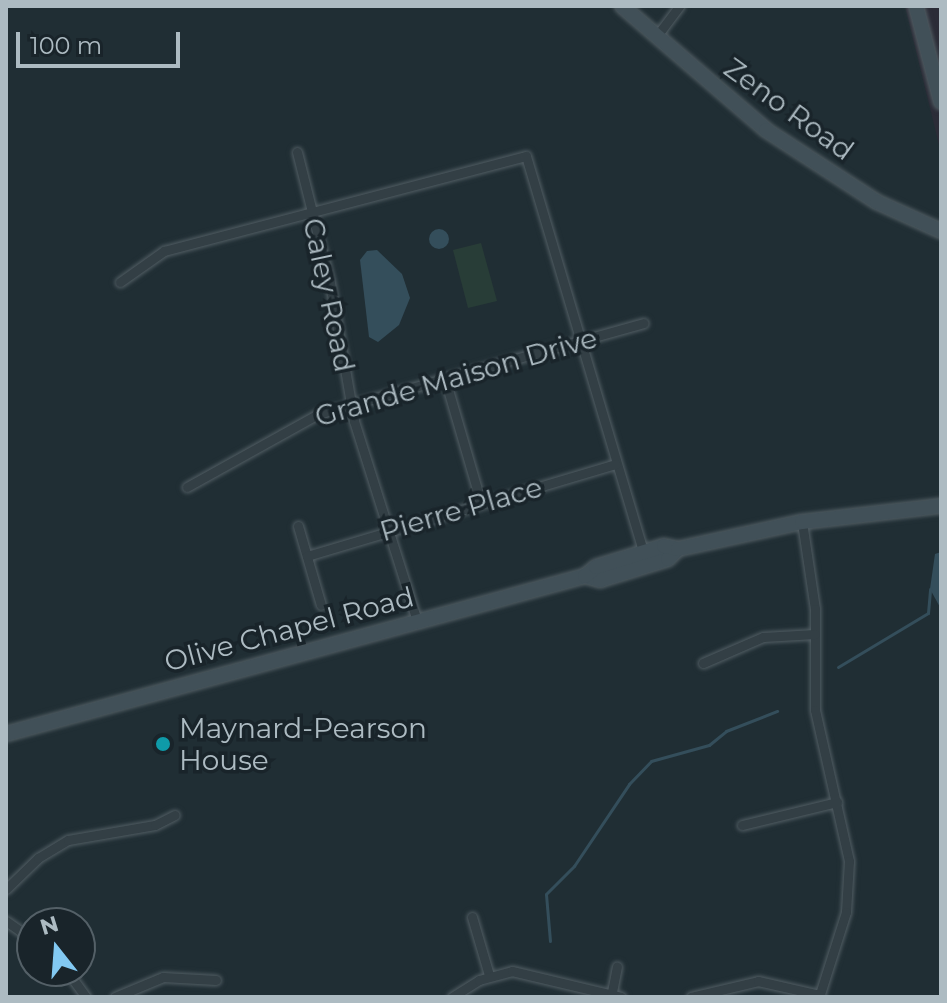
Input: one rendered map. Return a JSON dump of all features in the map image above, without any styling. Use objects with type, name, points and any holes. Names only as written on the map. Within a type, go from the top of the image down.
[{"type":"main road","name":"Zeno Road","points":[[622,6],[766,130],[877,202],[941,231]]},
{"type":"main road","points":[[916,6],[941,102]]},
{"type":"main road","name":"Olive Chapel Road","points":[[6,734],[585,576],[596,567],[664,546],[678,549],[802,522],[941,506]]},
{"type":"main road","name":"Olive Chapel Road","points":[[585,576],[600,580],[668,559],[678,549]]},
{"type":"street","points":[[656,37],[679,6]]},
{"type":"street","name":"Caley Road","points":[[297,152],[351,404],[417,621]]},
{"type":"street","points":[[120,282],[164,251],[526,156],[643,552]]},
{"type":"street","name":"Grande Maison Drive","points":[[187,487],[302,421],[351,404],[644,323]]},
{"type":"street","points":[[445,379],[481,503]]},
{"type":"street","name":"Pierre Place","points":[[307,556],[616,464]]},
{"type":"street","points":[[691,997],[758,981],[820,996],[849,889],[847,842],[815,710],[815,634],[802,522]]},
{"type":"street","points":[[298,526],[321,605]]},
{"type":"street","points":[[703,663],[763,637],[815,634]]},
{"type":"street","points":[[742,825],[837,802]]},
{"type":"street","points":[[6,889],[38,858],[68,840],[155,825],[175,815]]},
{"type":"street","points":[[472,917],[489,975]]},
{"type":"street","points":[[452,997],[489,975],[527,972],[615,996],[617,967]]},
{"type":"street","points":[[115,997],[163,977],[216,980]]},
{"type":"shaded area","points":[[905,6],[941,6],[941,153]]},
{"type":"green space","points":[[481,243],[497,301],[468,308],[453,250]]},
{"type":"water","points":[[439,229],[446,232],[449,239],[446,246],[439,249],[432,246],[429,239],[432,232]]},
{"type":"water","points":[[377,250],[402,274],[410,298],[399,325],[378,342],[369,337],[360,260],[367,251]]},
{"type":"water","points":[[941,552],[941,609],[930,589],[935,554]]},
{"type":"waterway","points":[[838,667],[928,613],[930,589]]},
{"type":"waterway","points":[[550,941],[546,894],[574,866],[629,784],[651,761],[709,745],[726,731],[777,711]]},
{"type":"place","name":"Maynard-Pearson House","points":[[163,744]]}]
